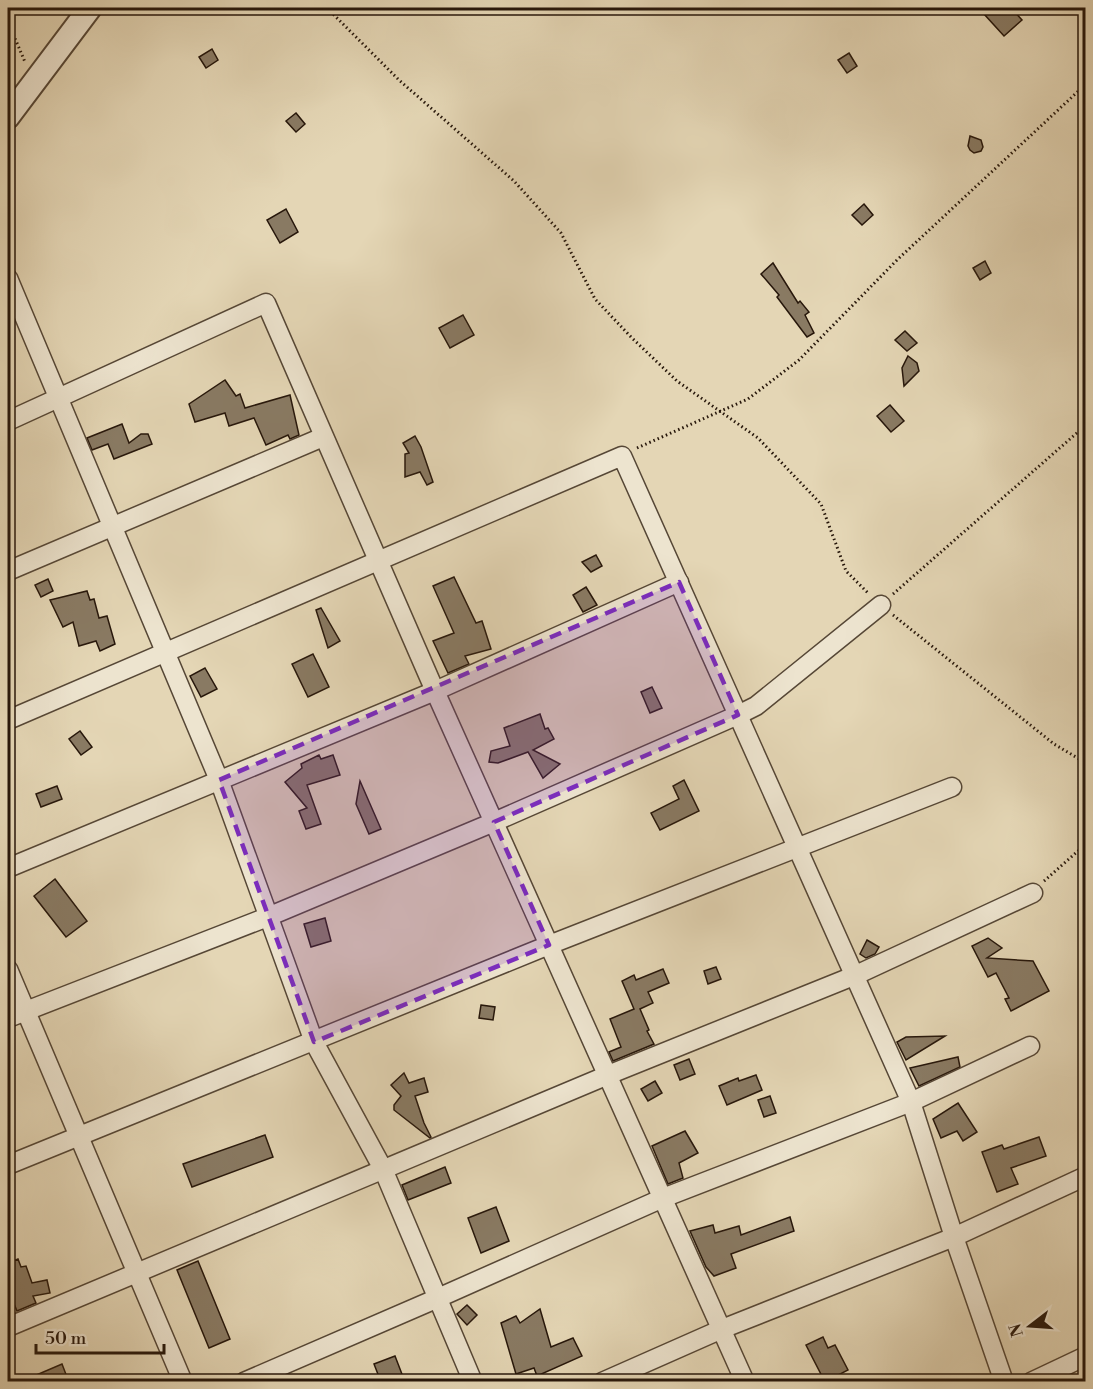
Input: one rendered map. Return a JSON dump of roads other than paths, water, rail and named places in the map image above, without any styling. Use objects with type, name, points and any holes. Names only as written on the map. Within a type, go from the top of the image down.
[{"type":"street","points":[[8,117],[90,8]]},
{"type":"street","points":[[8,278],[219,780],[314,1042],[383,1169],[473,1382]]},
{"type":"street","points":[[8,421],[266,303],[435,691],[745,1382]]},
{"type":"street","points":[[8,571],[323,437]]},
{"type":"street","points":[[8,720],[622,456],[911,1102],[1004,1382]]},
{"type":"street","points":[[8,868],[435,691],[679,582]]},
{"type":"street","points":[[8,1018],[270,916],[494,822],[738,715],[756,706],[881,605]]},
{"type":"street","points":[[8,1165],[549,945],[952,787]]},
{"type":"street","points":[[8,1327],[608,1075],[856,975],[1033,893]]},
{"type":"street","points":[[8,969],[183,1382]]},
{"type":"street","points":[[244,1382],[438,1299],[663,1198],[911,1102],[1030,1046]]},
{"type":"street","points":[[602,1382],[722,1329],[954,1237],[1086,1176]]},
{"type":"street","points":[[1031,1382],[1086,1356]]}]
